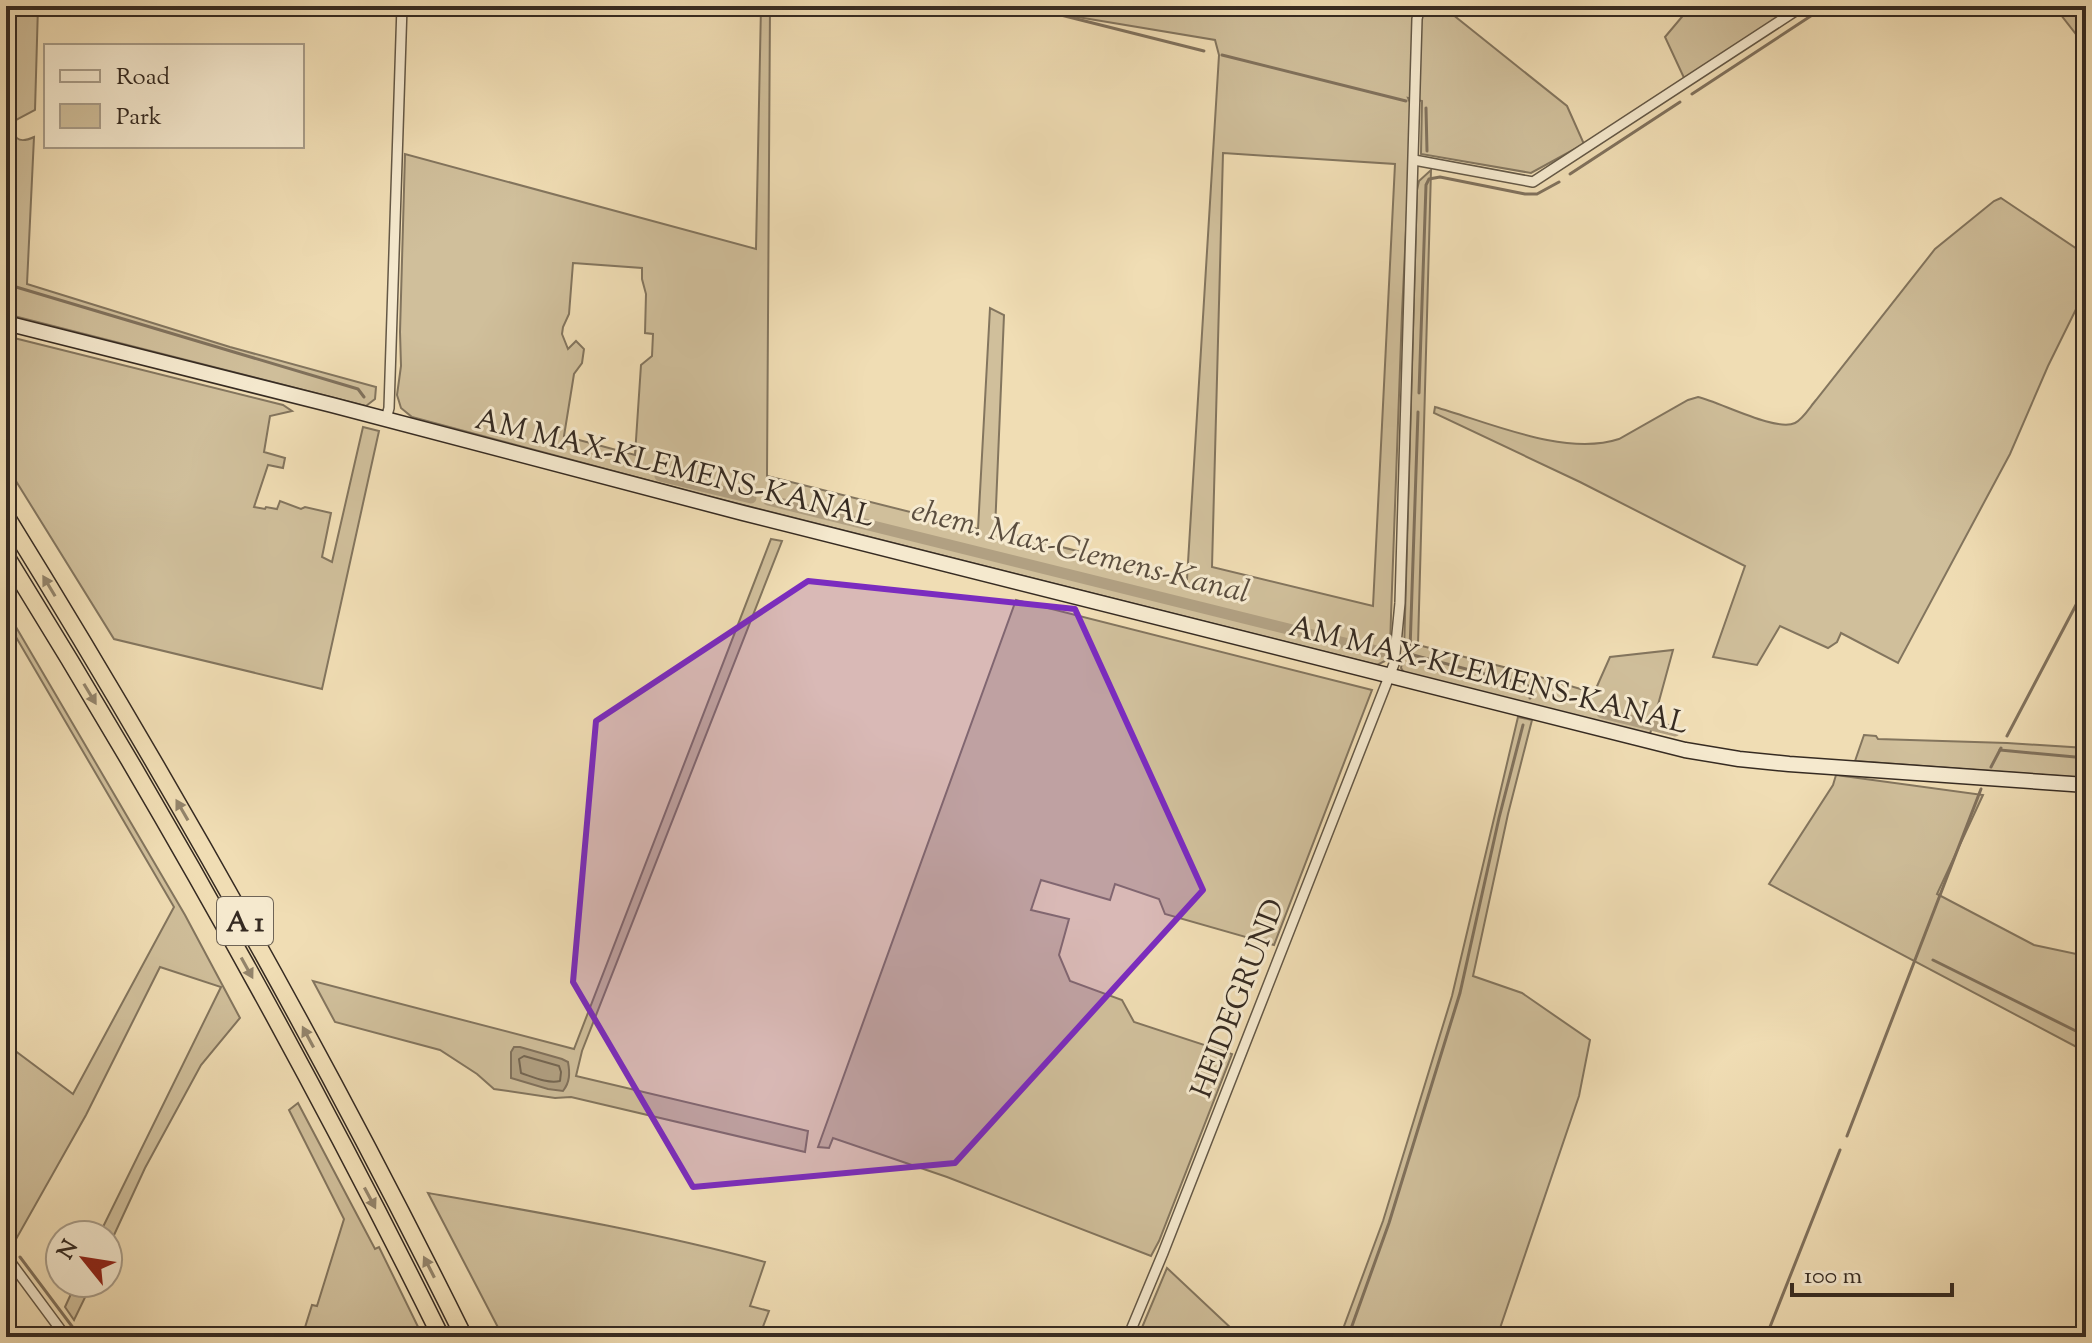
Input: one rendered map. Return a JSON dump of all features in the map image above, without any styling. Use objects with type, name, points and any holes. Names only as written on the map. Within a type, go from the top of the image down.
[{"type":"highway","name":"A 1","points":[[6,516],[99,667],[241,913],[337,1089],[464,1337]]},
{"type":"highway","name":"A 1","points":[[6,556],[131,764],[254,980],[441,1337]]},
{"type":"main road","name":"AM MAX-KLEMENS-KANAL","points":[[6,323],[1639,739],[1712,755],[1809,766],[2086,785]]},
{"type":"street","points":[[386,419],[389,408],[402,6]]},
{"type":"street","name":"HEIDEGRUND","points":[[1128,1337],[1390,677],[1396,653],[1417,19],[1420,6]]},
{"type":"street","points":[[1414,160],[1533,182],[1803,6]]},
{"type":"street","points":[[6,1256],[66,1337]]},
{"type":"highlighted area","points":[[808,581],[1075,609],[1203,890],[955,1163],[693,1187],[573,982],[596,721]]},
{"type":"green space","points":[[6,6],[38,6],[35,110],[12,122],[17,138],[24,140],[34,137],[27,284],[230,347],[376,387],[375,399],[366,406],[6,314],[6,121],[12,121],[6,93]]},
{"type":"green space","points":[[761,6],[770,6],[767,476],[978,529],[990,308],[1004,315],[995,530],[1187,579],[1219,55],[1215,40],[1011,6],[1442,6],[1567,106],[1584,144],[1531,173],[1421,154],[1422,101],[1408,98],[1412,107],[1390,649],[1387,660],[1377,665],[699,494],[412,417],[401,408],[397,395],[401,366],[405,154],[756,249]],"holes":[[[1223,153],[1395,164],[1373,606],[1212,567]],[[573,263],[642,268],[646,294],[645,333],[653,334],[652,356],[641,365],[635,455],[564,436],[574,374],[582,363],[584,349],[576,341],[568,349],[562,334],[569,314]]]},
{"type":"green space","points":[[1691,6],[1796,6],[1685,80],[1665,37]]},
{"type":"green space","points":[[2054,6],[2086,6],[2086,47]]},
{"type":"green space","points":[[1431,170],[1418,645],[1594,693],[1610,657],[1673,650],[1650,734],[1405,674],[1401,668],[1404,652],[1417,190],[1419,181]]},
{"type":"green space","points":[[2001,198],[2086,255],[2086,289],[2010,454],[1898,663],[1841,633],[1837,642],[1828,648],[1780,626],[1757,665],[1713,657],[1745,566],[1580,482],[1434,413],[1435,407],[1527,435],[1575,444],[1619,439],[1698,397],[1762,420],[1786,425],[1795,423],[1935,249]]},
{"type":"green space","points":[[6,336],[283,405],[292,411],[270,416],[264,452],[285,458],[283,468],[268,465],[254,507],[277,509],[280,501],[301,509],[305,507],[331,513],[322,557],[332,562],[363,427],[379,431],[322,689],[114,639],[6,465]]},
{"type":"green space","points":[[771,539],[782,541],[582,1051],[576,1076],[808,1131],[805,1152],[571,1097],[555,1098],[494,1089],[440,1050],[335,1022],[313,981],[574,1049]]},
{"type":"green space","points":[[1016,600],[1372,690],[1274,945],[1165,914],[1159,899],[1115,884],[1110,900],[1041,880],[1031,910],[1069,919],[1059,955],[1070,981],[1122,1000],[1134,1022],[1232,1054],[1151,1256],[947,1177],[833,1138],[829,1148],[818,1147]]},
{"type":"green space","points":[[6,610],[185,915],[240,1018],[201,1065],[145,1168],[121,1219],[107,1219],[221,987],[160,967],[86,1115],[15,1241],[6,1229],[6,1044],[73,1094],[174,907],[6,620]]},
{"type":"green space","points":[[1518,717],[1532,720],[1473,976],[1522,993],[1590,1040],[1579,1096],[1497,1337],[1340,1337],[1383,1221],[1452,996]]},
{"type":"green space","points":[[1864,735],[1878,739],[2086,748],[2086,778],[1855,761]]},
{"type":"green space","points":[[1836,775],[1983,795],[1937,894],[2034,945],[2086,956],[2086,1052],[1769,884],[1833,785]]},
{"type":"green space","points":[[298,1103],[375,1249],[379,1247],[423,1337],[302,1337],[312,1305],[317,1306],[344,1219],[289,1110]]},
{"type":"green space","points":[[428,1193],[640,1232],[765,1262],[750,1306],[769,1311],[759,1337],[503,1337]]},
{"type":"green space","points":[[1167,1268],[1233,1330],[1230,1337],[1138,1337]]},
{"type":"green space","points":[[69,1299],[84,1299],[74,1320],[65,1307]]},
{"type":"water","points":[[514,1047],[568,1062],[569,1077],[563,1091],[511,1078],[511,1052]]},
{"type":"waterway","points":[[1692,94],[1826,6]]},
{"type":"waterway","points":[[1029,7],[1204,51]]},
{"type":"waterway","points":[[1222,55],[1406,101]]},
{"type":"waterway","points":[[1570,174],[1680,102]]},
{"type":"waterway","points":[[1426,108],[1427,151]]},
{"type":"waterway","points":[[1419,393],[1426,185],[1429,179],[1440,177],[1525,194],[1537,194],[1559,182]]},
{"type":"waterway","points":[[6,284],[358,389],[364,397]]},
{"type":"waterway","points":[[1418,412],[1410,650],[1413,655],[1527,685],[1531,690],[1530,698]]},
{"type":"waterway","name":"ehem. Max-Clemens-Kanal","points":[[660,476],[751,498]]},
{"type":"waterway","name":"ehem. Max-Clemens-Kanal","points":[[768,500],[1381,652]]},
{"type":"waterway","points":[[2007,736],[2086,586]]},
{"type":"waterway","name":"ehem. Max-Clemens-Kanal","points":[[1602,713],[1675,731]]},
{"type":"waterway","points":[[1348,1337],[1389,1223],[1460,993],[1523,725]]},
{"type":"waterway","points":[[1991,767],[2001,748]]},
{"type":"waterway","points":[[2000,750],[2086,758]]},
{"type":"waterway","points":[[1847,1136],[1981,789]]},
{"type":"waterway","points":[[1933,960],[2086,1036]]},
{"type":"waterway","points":[[1766,1337],[1840,1150]]},
{"type":"waterway","points":[[6,1238],[14,1248]]},
{"type":"waterway","points":[[20,1257],[80,1337]]}]
